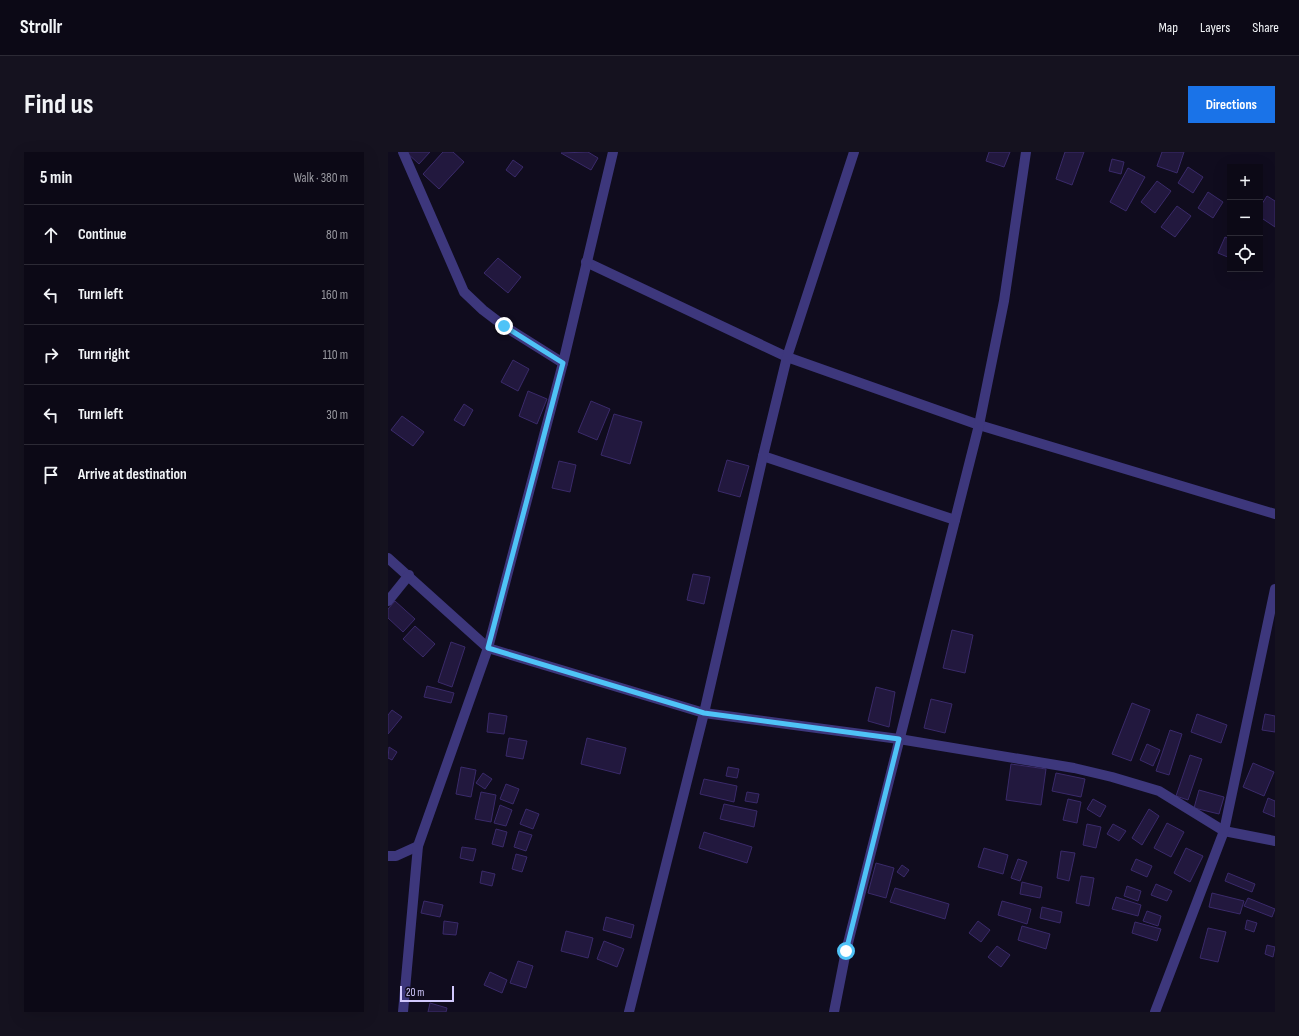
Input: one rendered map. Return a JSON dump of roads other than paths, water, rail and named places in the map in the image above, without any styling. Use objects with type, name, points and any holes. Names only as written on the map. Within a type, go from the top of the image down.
[{"type":"street","points":[[403,152],[464,292],[483,310],[504,326],[563,363]]},
{"type":"street","points":[[403,1012],[418,846],[488,648],[563,363],[613,152]]},
{"type":"street","points":[[629,1012],[704,713],[787,357],[854,152]]},
{"type":"street","points":[[834,1012],[846,951],[979,425],[1004,301],[1026,152]]},
{"type":"street","points":[[586,262],[787,357],[979,425],[1275,514]]},
{"type":"street","points":[[763,456],[955,520]]},
{"type":"street","points":[[388,558],[488,648],[704,713],[899,739],[1074,768],[1112,777],[1159,791],[1224,831],[1275,841]]},
{"type":"street","points":[[388,601],[408,575]]},
{"type":"street","points":[[1154,1012],[1224,831],[1275,589]]},
{"type":"street","points":[[388,856],[396,856],[418,846]]}]
